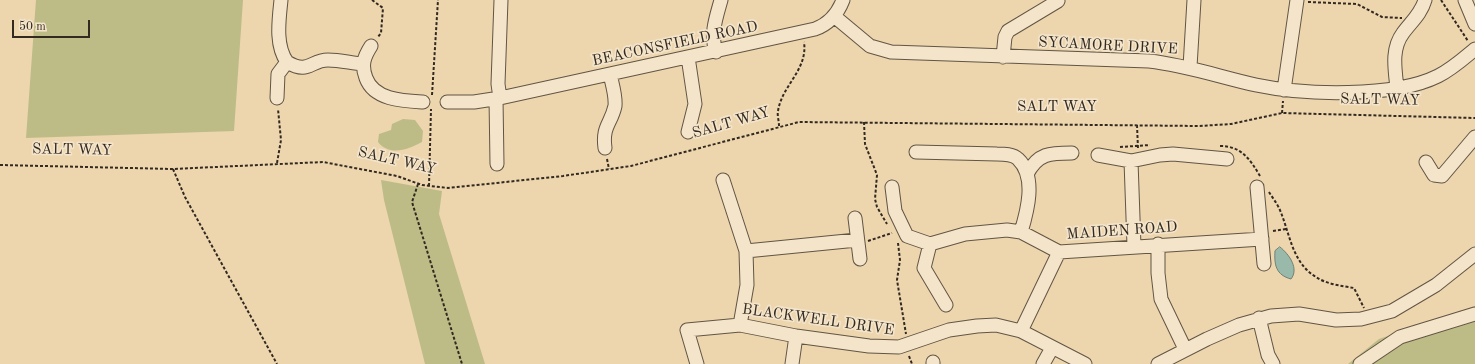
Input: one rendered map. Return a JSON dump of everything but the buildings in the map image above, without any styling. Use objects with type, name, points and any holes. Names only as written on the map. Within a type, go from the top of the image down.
[{"type":"street","points":[[281,0],[278,25],[281,47],[287,62],[295,67],[304,68],[327,60],[363,64]]},
{"type":"street","points":[[497,164],[501,0]]},
{"type":"street","points":[[716,52],[712,42],[712,34],[721,0]]},
{"type":"street","name":"BEACONSFIELD ROAD","points":[[447,102],[466,102],[498,98],[803,32],[822,26],[834,16],[840,8],[843,0]]},
{"type":"street","points":[[1003,57],[1004,38],[1008,31],[1058,0]]},
{"type":"street","points":[[1190,67],[1194,0]]},
{"type":"street","points":[[1397,88],[1395,49],[1402,33],[1422,9],[1425,0]]},
{"type":"street","points":[[1465,0],[1475,12]]},
{"type":"street","points":[[1465,0],[1475,24]]},
{"type":"street","points":[[1284,90],[1297,1]]},
{"type":"street","name":"SYCAMORE DRIVE","points":[[834,16],[870,46],[881,50],[1003,57],[1149,61],[1190,67],[1226,78],[1284,90],[1342,92],[1397,88],[1426,81],[1475,53]]},
{"type":"street","points":[[371,46],[363,64],[367,81],[376,93],[404,101],[423,102]]},
{"type":"street","points":[[688,57],[695,104],[688,132]]},
{"type":"street","points":[[277,98],[278,74],[287,62]]},
{"type":"street","points":[[605,148],[605,129],[615,105],[615,94],[610,74]]},
{"type":"street","points":[[1426,162],[1434,175],[1440,177],[1442,176],[1474,138]]},
{"type":"street","points":[[916,152],[1009,155],[1018,159],[1026,174],[1028,196],[1026,214],[1021,232]]},
{"type":"street","points":[[1026,174],[1031,165],[1044,155],[1052,153],[1072,153]]},
{"type":"street","points":[[1098,155],[1135,160],[1173,154],[1227,159]]},
{"type":"street","points":[[1134,246],[1135,160]]},
{"type":"street","points":[[723,180],[746,251],[747,285],[740,325]]},
{"type":"street","points":[[892,187],[897,230],[907,236],[930,244],[924,268],[946,305]]},
{"type":"street","points":[[1257,187],[1264,264]]},
{"type":"street","points":[[855,218],[860,258]]},
{"type":"street","name":"MAIDEN ROAD","points":[[930,244],[965,234],[1007,230],[1021,232],[1059,252],[1262,235]]},
{"type":"street","points":[[746,251],[857,242]]},
{"type":"street","points":[[1158,244],[1158,273],[1161,299],[1185,350]]},
{"type":"street","points":[[1021,330],[1059,252]]},
{"type":"street","points":[[1158,364],[1226,330],[1259,318],[1292,314],[1336,320],[1361,319],[1392,311],[1473,260]]},
{"type":"street","points":[[1360,364],[1400,336],[1475,314]]},
{"type":"street","points":[[1259,318],[1268,355],[1273,364]]},
{"type":"street","name":"BLACKWELL DRIVE","points":[[697,364],[687,330],[703,327],[740,325],[796,336],[869,346],[899,347],[949,330],[996,325],[1021,330],[1052,348],[1085,364]]},
{"type":"street","points":[[792,364],[796,336]]},
{"type":"street","points":[[1043,364],[1052,348]]},
{"type":"path","points":[[371,46],[381,33],[382,8],[372,0]]},
{"type":"path","points":[[429,186],[438,0]]},
{"type":"path","points":[[1441,0],[1475,53]]},
{"type":"path","points":[[1297,1],[1358,4],[1382,17],[1415,19]]},
{"type":"path","points":[[779,126],[778,112],[782,99],[802,66],[805,49],[803,32]]},
{"type":"path","points":[[277,98],[281,140],[277,163]]},
{"type":"path","name":"SALT WAY","points":[[0,165],[173,169],[322,162],[390,174],[418,184],[448,188],[563,176],[631,166],[799,122],[1137,124],[1199,126],[1231,124],[1282,114],[1475,118]]},
{"type":"path","points":[[864,122],[865,144],[877,175],[875,199],[877,207],[897,230],[900,252],[896,280],[912,364]]},
{"type":"path","points":[[1135,160],[1137,124]]},
{"type":"path","points":[[173,169],[185,197],[277,364]]},
{"type":"path","points":[[418,184],[412,202],[462,364]]},
{"type":"path","points":[[1262,235],[1286,229]]},
{"type":"path","points":[[857,242],[897,230]]},
{"type":"path","points":[[1357,309],[1368,307]]},
{"type":"shaded area","points":[[36,0],[243,0],[234,131],[26,138]]},
{"type":"shaded area","points":[[403,119],[415,120],[423,131],[422,142],[400,150],[383,147],[378,142],[379,134],[391,130],[392,124]]},
{"type":"shaded area","points":[[381,180],[442,191],[439,214],[485,364],[425,364],[384,200]]},
{"type":"shaded area","points":[[1280,247],[1290,258],[1294,267],[1291,279],[1282,275],[1277,269],[1275,251]]},
{"type":"shaded area","points":[[1475,306],[1475,364],[1348,364],[1379,339]]}]
